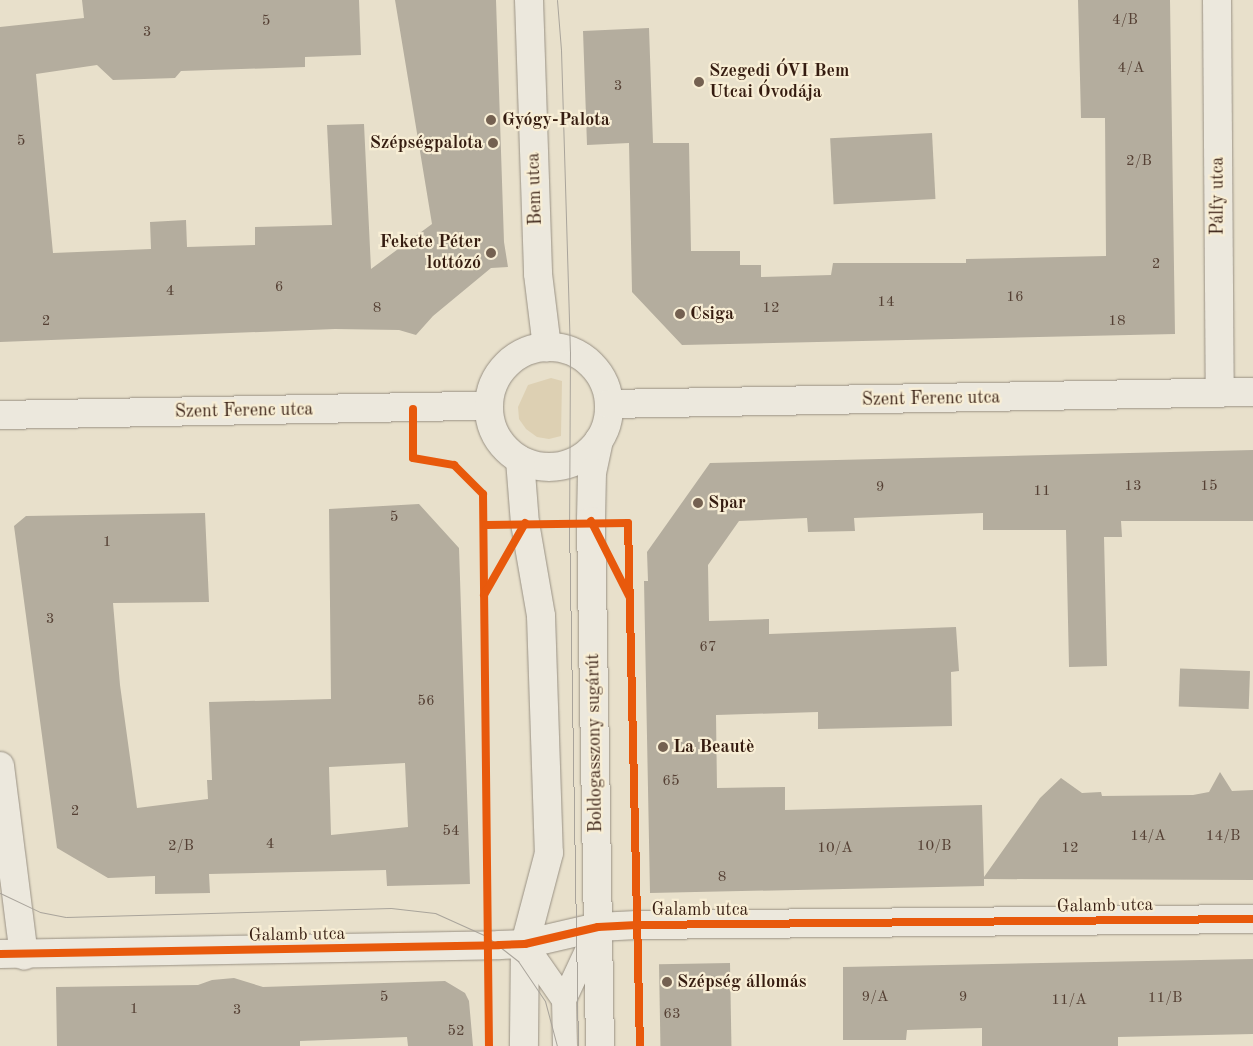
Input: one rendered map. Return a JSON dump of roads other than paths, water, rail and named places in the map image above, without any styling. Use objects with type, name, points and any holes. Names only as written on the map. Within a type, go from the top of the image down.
[{"type":"street","name":"Bem utca","points":[[529,0],[538,274],[547,347]]},
{"type":"street","name":"Pálfy utca","points":[[1217,0],[1220,393]]},
{"type":"street","points":[[547,347],[570,351],[587,360],[599,373],[609,404],[605,429],[599,440],[582,458],[558,467],[532,465],[520,460],[496,437],[488,406],[492,388],[500,372],[529,350],[547,347]]},
{"type":"street","name":"Szent Ferenc utca","points":[[609,404],[1253,392]]},
{"type":"street","name":"Szent Ferenc utca","points":[[0,415],[488,406]]},
{"type":"street","name":"Boldogasszony sugárút","points":[[599,440],[592,472],[591,521],[600,1046]]},
{"type":"street","points":[[520,460],[525,523],[541,616],[549,853],[525,944],[524,1046]]},
{"type":"street","points":[[0,766],[12,955]]},
{"type":"street","name":"Galamb utca","points":[[12,955],[525,944],[598,927],[1253,919]]},
{"type":"lane","points":[[565,1046],[564,1000],[598,927]]},
{"type":"lane","points":[[525,944],[564,1000]]},
{"type":"tram line","points":[[557,0],[561,50],[570,351],[569,522],[578,1046]]},
{"type":"tram line","points":[[0,893],[40,912],[66,917],[391,908],[435,913],[486,936],[518,961],[545,1001],[557,1046]]},
{"type":"place","name":"Szegedi ÓVI Bem Utcai Óvodája","points":[[699,82]]},
{"type":"place","name":"Gyógy-Palota","points":[[491,120]]},
{"type":"place","name":"Szépségpalota","points":[[493,143]]},
{"type":"place","name":"Fekete Péter lottózó","points":[[491,253]]},
{"type":"place","name":"Csiga","points":[[680,314]]},
{"type":"place","name":"Spar","points":[[698,503]]},
{"type":"place","name":"La Beautè","points":[[663,747]]},
{"type":"place","name":"Szépség állomás","points":[[667,982]]}]
